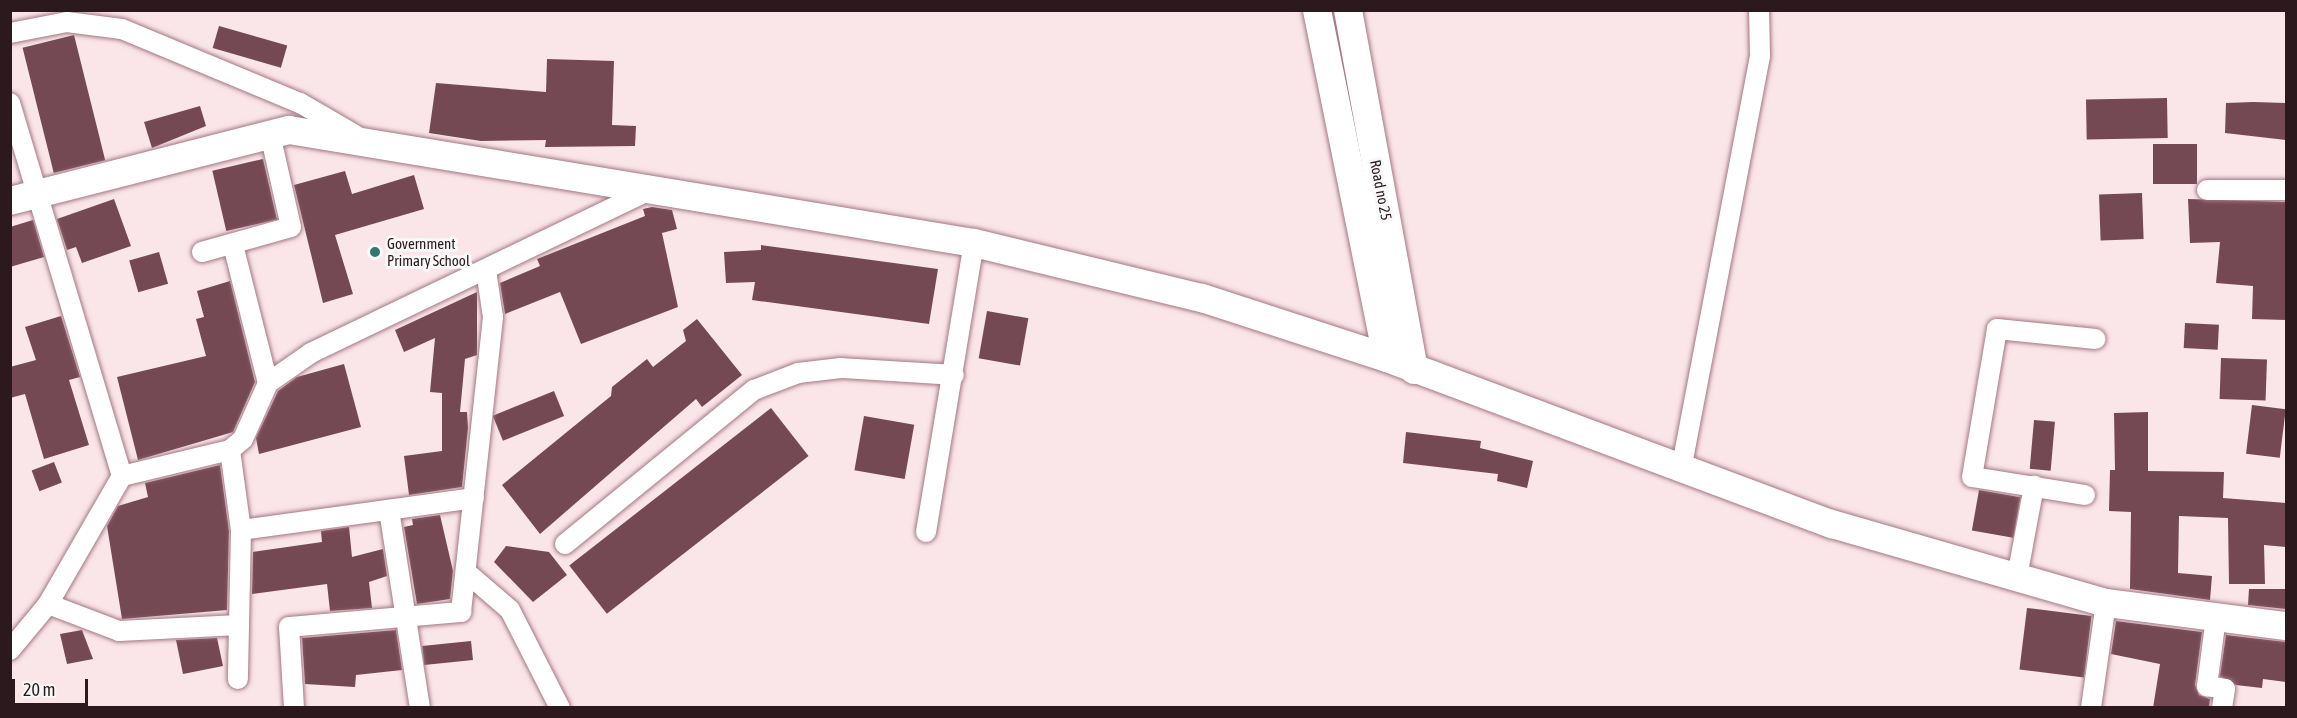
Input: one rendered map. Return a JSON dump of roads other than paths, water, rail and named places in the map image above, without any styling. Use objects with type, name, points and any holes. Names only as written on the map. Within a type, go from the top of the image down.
[{"type":"street","name":"Road no 25","points":[[1317,10],[1387,358]]},
{"type":"street","name":"Road no 25","points":[[1348,10],[1414,370]]},
{"type":"street","points":[[1683,465],[1760,56],[1759,10]]},
{"type":"street","points":[[10,33],[67,22],[122,29],[300,104],[366,142]]},
{"type":"street","points":[[10,103],[39,193],[122,476],[48,604],[10,650]]},
{"type":"street","points":[[10,201],[289,130],[974,243],[1202,298],[1387,358],[1414,370],[1683,465],[1832,524],[2106,603],[2286,626]]},
{"type":"street","points":[[202,252],[291,227],[270,134]]},
{"type":"street","points":[[2207,190],[2286,190]]},
{"type":"street","points":[[122,476],[230,450],[243,439],[268,383],[310,353],[648,191]]},
{"type":"street","points":[[926,532],[954,375],[974,243]]},
{"type":"street","points":[[233,245],[268,383]]},
{"type":"street","points":[[294,708],[289,627],[461,612],[493,317],[486,270]]},
{"type":"street","points":[[2085,495],[1972,477],[1997,329],[2095,339]]},
{"type":"street","points":[[564,544],[754,390],[798,373],[841,368],[954,375]]},
{"type":"street","points":[[230,450],[241,530],[238,679]]},
{"type":"street","points":[[2017,577],[2034,486]]},
{"type":"street","points":[[241,530],[474,498]]},
{"type":"street","points":[[389,510],[420,708]]},
{"type":"street","points":[[466,573],[510,610],[560,708]]},
{"type":"street","points":[[2091,708],[2106,603]]},
{"type":"street","points":[[48,604],[119,631],[239,625]]},
{"type":"street","points":[[2216,617],[2207,686],[2225,689],[2222,708]]},
{"type":"place","name":"Government Primary School","points":[[375,252]]}]
